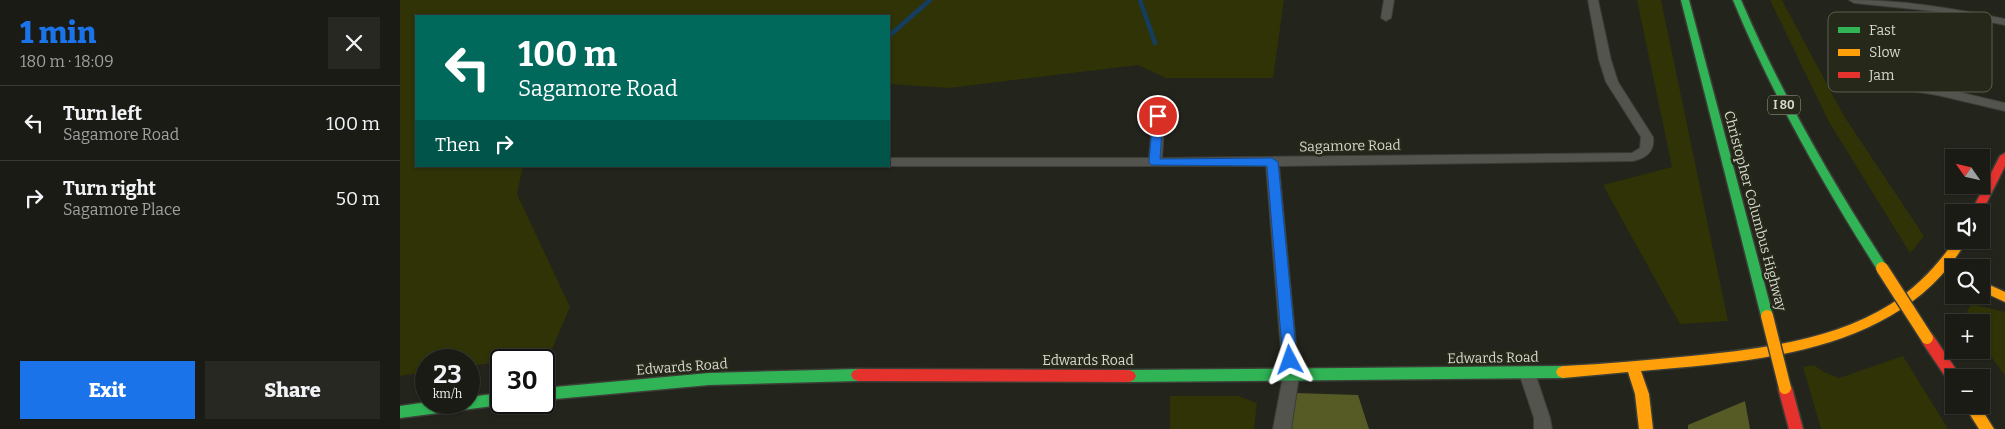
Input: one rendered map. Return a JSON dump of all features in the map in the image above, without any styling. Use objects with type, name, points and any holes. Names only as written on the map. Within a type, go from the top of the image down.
[{"type":"main road","name":"Christopher Columbus Highway","points":[[1685,0],[1796,429]]},
{"type":"main road","name":"I 80","points":[[1737,0],[1763,62],[1794,124],[1882,268],[1948,369]]},
{"type":"main road","points":[[1980,204],[2005,156]]},
{"type":"main road","name":"Edwards Road","points":[[555,393],[734,378],[908,374],[1291,376],[1527,373],[1633,366],[1724,357],[1804,343],[1855,328],[1894,309],[1922,289],[1942,268],[1955,249]]},
{"type":"main road","points":[[1990,290],[2005,297]]},
{"type":"main road","points":[[1633,366],[1642,394],[1646,429]]},
{"type":"main road","points":[[400,412],[490,400]]},
{"type":"main road","points":[[1976,414],[1985,428]]},
{"type":"street","points":[[1386,18],[1389,0]]},
{"type":"street","name":"Sagamore Road","points":[[890,162],[1272,162],[1633,157],[1642,155],[1648,144],[1647,137],[1612,82],[1605,60],[1594,0]]},
{"type":"street","points":[[1854,0],[1957,12]]},
{"type":"street","points":[[1992,19],[2005,22]]},
{"type":"street","points":[[1941,92],[2005,108]]},
{"type":"street","points":[[1154,162],[1160,101]]},
{"type":"street","points":[[1272,162],[1286,293],[1291,376],[1282,429]]},
{"type":"street","points":[[1527,373],[1542,418],[1543,429]]},
{"type":"green space","points":[[400,0],[1284,0],[1273,78],[1166,78],[1138,65],[949,88],[890,84],[890,15],[415,15],[415,167],[523,167],[517,194],[570,307],[552,349],[490,349],[490,363],[480,365],[480,349],[415,349],[415,374],[400,376]]},
{"type":"green space","points":[[1637,0],[1661,0],[1728,321],[1680,324],[1603,185],[1672,167]]},
{"type":"green space","points":[[1770,0],[1782,0],[1828,86],[1828,92],[1831,92],[1844,116],[1924,236],[1910,253],[1829,122]]},
{"type":"green space","points":[[1971,304],[2005,312],[2005,376],[1990,355],[1990,314],[1966,314]]},
{"type":"green space","points":[[1903,356],[1948,429],[1821,429],[1803,367],[1814,365],[1822,371],[1839,378]]},
{"type":"green space","points":[[1295,393],[1358,395],[1369,429],[1283,429]]},
{"type":"green space","points":[[1170,396],[1238,396],[1257,403],[1254,429],[1170,429]]},
{"type":"green space","points":[[1745,401],[1750,429],[1688,429],[1688,425]]},
{"type":"waterway","points":[[890,35],[930,0]]},
{"type":"waterway","points":[[1140,0],[1155,43]]},
{"type":"traffic: fast","points":[[1685,0],[1767,316]]},
{"type":"traffic: fast","points":[[1737,0],[1785,104],[1841,203],[1882,268]]},
{"type":"traffic: fast","points":[[1129,376],[1563,372]]},
{"type":"traffic: fast","points":[[555,393],[709,379],[858,375]]},
{"type":"traffic: fast","points":[[400,412],[490,400]]},
{"type":"traffic: slow","points":[[1563,372],[1725,357],[1780,349],[1833,335],[1859,326],[1894,308],[1926,283],[1954,249]]},
{"type":"traffic: slow","points":[[1882,268],[1927,338]]},
{"type":"traffic: slow","points":[[1990,290],[2005,297]]},
{"type":"traffic: slow","points":[[1767,316],[1785,388]]},
{"type":"traffic: slow","points":[[1633,366],[1642,394],[1646,429]]},
{"type":"traffic: slow","points":[[1977,414],[1987,429]]},
{"type":"traffic: jam","points":[[1980,204],[2005,156]]},
{"type":"traffic: jam","points":[[1927,338],[1948,369]]},
{"type":"traffic: jam","points":[[858,375],[1129,376]]},
{"type":"traffic: jam","points":[[1785,388],[1796,429]]},
{"type":"route","points":[[1158,116],[1154,162],[1272,162],[1286,293],[1290,360]]}]
